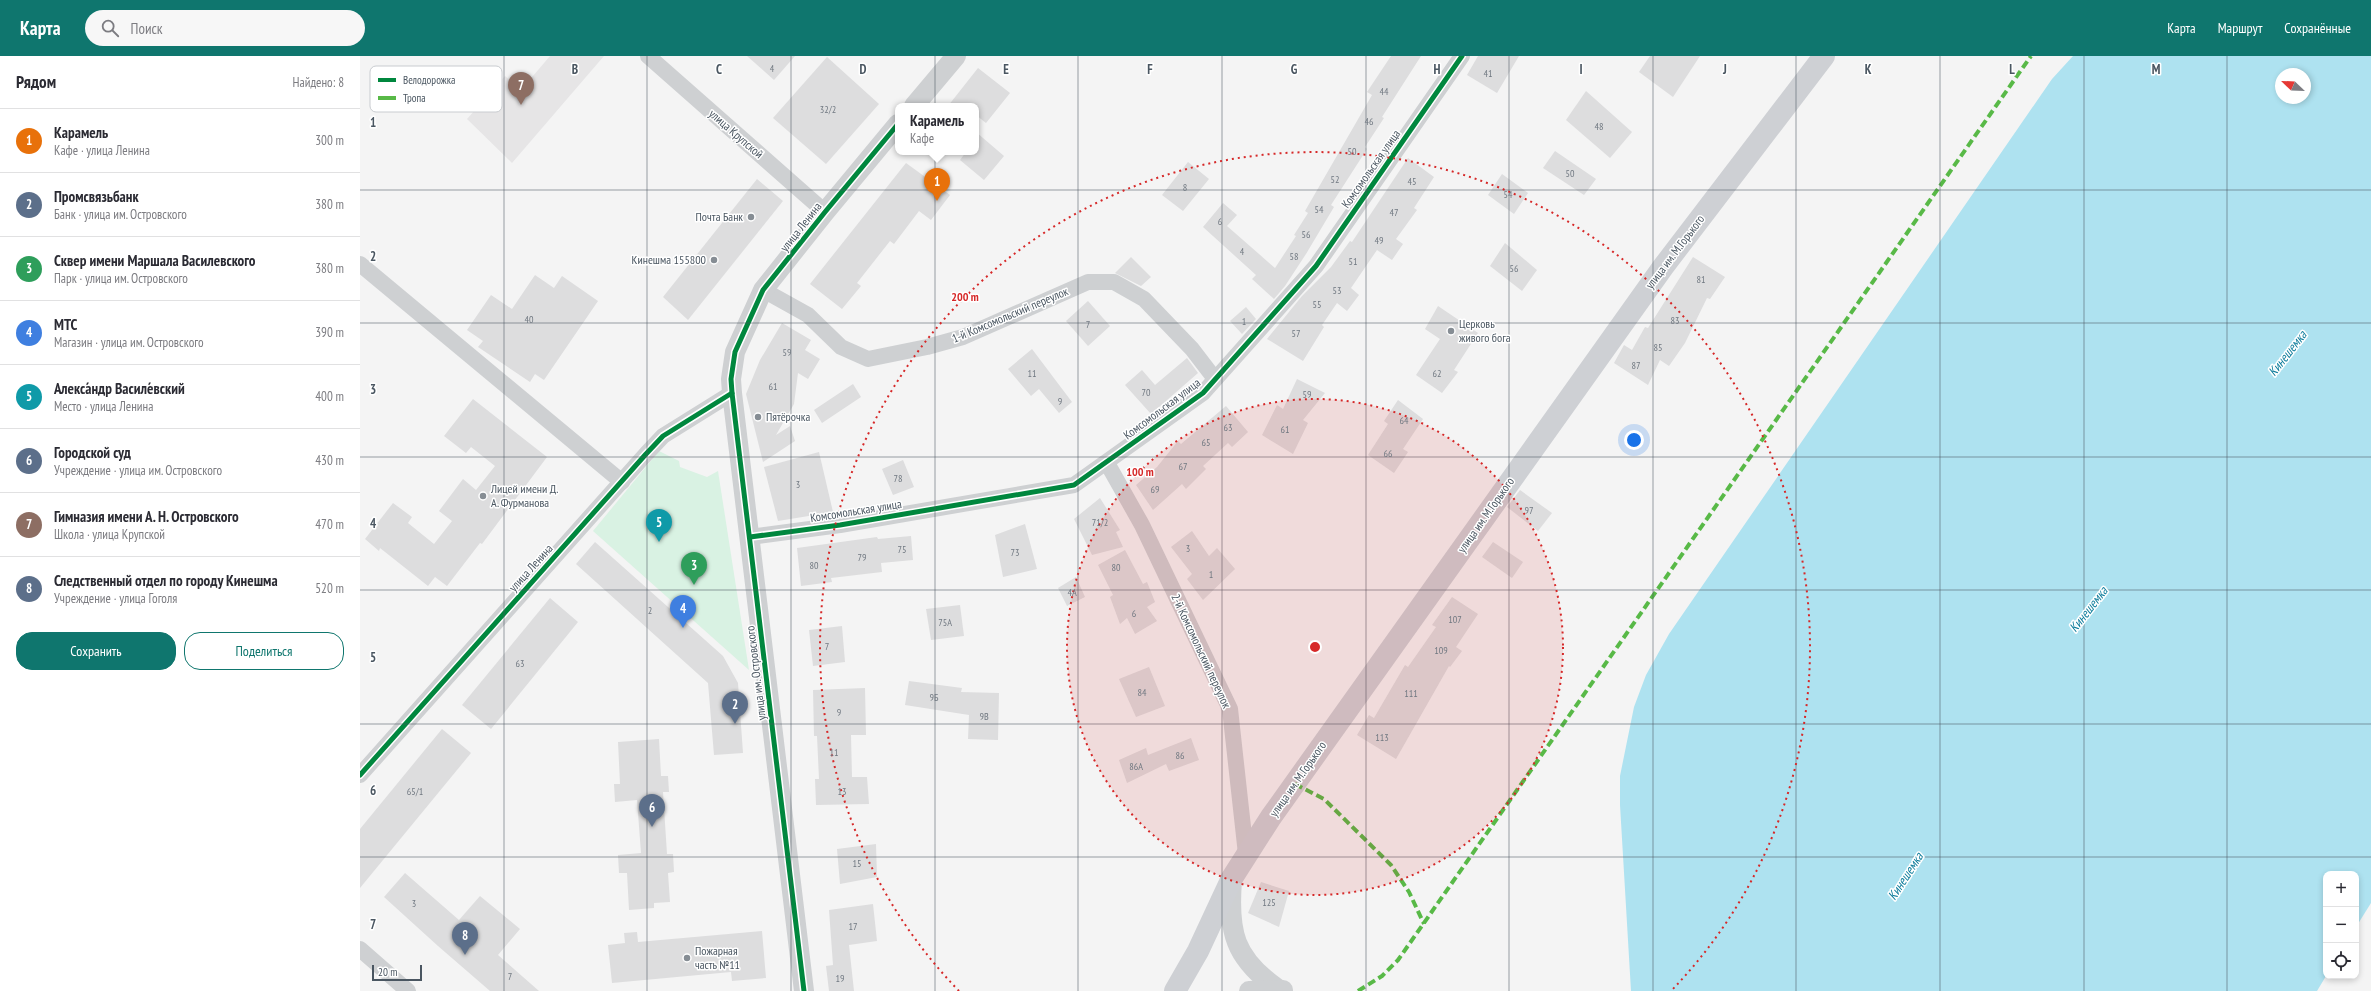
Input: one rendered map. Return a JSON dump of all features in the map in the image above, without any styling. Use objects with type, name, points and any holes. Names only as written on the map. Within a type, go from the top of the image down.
[{"type":"main road","name":"улица им. М.Горького","points":[[1175,991],[1198,951],[1232,878],[1246,854],[1663,268],[1824,56]]},
{"type":"street","name":"улица Крупской","points":[[648,56],[824,212]]},
{"type":"street","points":[[917,103],[956,56]]},
{"type":"street","name":"Комсомольская улица","points":[[750,536],[840,525],[1040,492],[1074,485],[1107,463],[1203,394],[1316,266],[1462,56]]},
{"type":"street","name":"улица Ленина","points":[[735,352],[763,290],[824,212],[895,128]]},
{"type":"street","points":[[360,264],[622,482]]},
{"type":"street","name":"1-й Комсомольский переулок","points":[[763,290],[808,314],[841,347],[868,359],[927,347],[963,337],[1088,282],[1114,282],[1144,299],[1192,349],[1215,379]]},
{"type":"street","name":"улица им. Островского","points":[[735,352],[731,379],[732,393],[804,991]]},
{"type":"street","name":"улица Ленина","points":[[360,775],[663,436],[732,393]]},
{"type":"street","name":"2-й Комсомольский переулок","points":[[1107,463],[1142,525],[1230,709],[1246,854]]},
{"type":"street","points":[[1232,878],[1230,912],[1233,935],[1239,948],[1251,966],[1265,980],[1284,990]]},
{"type":"street","points":[[360,948],[408,991]]},
{"type":"street","points":[[1249,991],[1284,990]]},
{"type":"shaded area","points":[[550,56],[604,56],[512,163],[467,119],[473,112],[502,112],[502,79],[505,76],[521,90]]},
{"type":"green space","points":[[659,451],[679,461],[680,467],[707,477],[718,471],[749,670],[593,531]]},
{"type":"water","name":"Кинешемка","points":[[2073,56],[2371,56],[2371,903],[2359,922],[2359,871],[2323,871],[2324,979],[2317,991],[1631,991],[1620,805],[1620,776],[1634,707],[1646,675],[1669,634],[2052,79]]},
{"type":"building","points":[[747,56],[795,56],[774,80]]},
{"type":"building","points":[[1391,56],[1421,56],[1382,117],[1384,118],[1365,147],[1367,149],[1331,205],[1334,207],[1306,254],[1285,286],[1274,299],[1252,279],[1256,275],[1203,227],[1223,203],[1237,215],[1227,226],[1275,268],[1296,236],[1294,235],[1308,213],[1305,211],[1372,95],[1367,92]]},
{"type":"building","points":[[1478,56],[1519,56],[1497,93],[1467,75]]},
{"type":"building","points":[[1650,56],[1700,56],[1673,97],[1639,72]]},
{"type":"building","points":[[827,57],[879,104],[826,164],[773,118]]},
{"type":"building","points":[[978,68],[1010,93],[986,123],[979,117],[979,103],[950,103]]},
{"type":"building","points":[[1586,91],[1632,132],[1610,158],[1566,120]]},
{"type":"building","points":[[979,135],[1004,156],[984,180],[960,160],[964,155],[979,155]]},
{"type":"building","points":[[1555,151],[1596,179],[1584,195],[1543,168]]},
{"type":"building","points":[[1408,158],[1434,177],[1414,208],[1417,210],[1396,239],[1403,244],[1392,260],[1377,250],[1351,288],[1359,295],[1347,311],[1337,303],[1322,325],[1324,327],[1303,361],[1267,339],[1302,296],[1331,267],[1350,241],[1352,242]]},
{"type":"building","points":[[1188,162],[1209,179],[1183,211],[1162,195]]},
{"type":"building","points":[[906,163],[950,195],[931,220],[919,211],[894,244],[890,241],[857,283],[861,286],[842,309],[810,284]]},
{"type":"building","points":[[1502,174],[1528,193],[1514,214],[1488,195]]},
{"type":"building","points":[[757,179],[783,201],[688,320],[663,297]]},
{"type":"building","points":[[1505,243],[1537,270],[1522,291],[1490,266]]},
{"type":"building","points":[[1131,257],[1151,277],[1141,286],[1115,273]]},
{"type":"building","points":[[1693,257],[1725,277],[1710,299],[1707,298],[1685,343],[1669,366],[1660,360],[1648,385],[1614,363],[1624,345],[1632,350],[1645,327],[1648,328]]},
{"type":"building","points":[[535,275],[554,288],[562,276],[598,301],[544,380],[535,374],[530,382],[478,347],[483,341],[467,330],[491,295],[512,309]]},
{"type":"building","points":[[1088,301],[1110,326],[1088,346],[1066,321]]},
{"type":"building","points":[[1438,306],[1478,333],[1454,370],[1458,372],[1442,393],[1416,375],[1440,339],[1425,329]]},
{"type":"building","points":[[1246,307],[1256,319],[1242,334],[1230,321]]},
{"type":"building","points":[[782,323],[811,340],[805,350],[820,359],[808,379],[798,373],[794,404],[776,435],[790,426],[795,441],[763,462],[746,394],[760,360]]},
{"type":"building","points":[[1032,349],[1072,402],[1059,413],[1039,389],[1031,396],[1008,369]]},
{"type":"building","points":[[1187,358],[1198,373],[1151,414],[1125,385],[1142,370],[1155,385]]},
{"type":"building","points":[[1297,379],[1325,393],[1303,420],[1308,423],[1293,454],[1262,435],[1277,405],[1283,409]]},
{"type":"building","points":[[853,384],[861,397],[822,423],[814,410]]},
{"type":"building","name":"Лицей имени Д. А. Фурманова","points":[[473,399],[547,457],[482,544],[480,543],[447,586],[435,577],[428,586],[380,548],[379,551],[365,539],[393,503],[412,517],[408,523],[434,544],[452,521],[439,511],[463,479],[476,490],[495,466],[471,447],[466,453],[444,436]]},
{"type":"building","points":[[1398,400],[1423,419],[1403,449],[1408,452],[1394,473],[1368,455],[1388,424],[1384,421]]},
{"type":"building","points":[[1226,406],[1248,432],[1232,447],[1228,443],[1203,466],[1206,469],[1186,489],[1182,484],[1153,510],[1136,485],[1157,467],[1178,441],[1181,444]]},
{"type":"building","points":[[819,452],[833,512],[778,521],[764,467]]},
{"type":"building","points":[[903,460],[914,487],[893,495],[882,469]]},
{"type":"building","points":[[1520,490],[1552,513],[1538,531],[1507,507]]},
{"type":"building","points":[[1100,498],[1120,530],[1116,532],[1123,547],[1092,555],[1074,519]]},
{"type":"building","points":[[1025,524],[1037,569],[1003,577],[995,535]]},
{"type":"building","points":[[1192,531],[1209,556],[1217,548],[1235,569],[1203,600],[1187,579],[1192,574],[1171,547]]},
{"type":"building","points":[[911,536],[913,560],[881,563],[882,572],[831,578],[832,582],[801,586],[797,548],[877,537],[878,539]]},
{"type":"building","points":[[595,542],[723,656],[738,683],[743,753],[714,755],[708,683],[576,564]]},
{"type":"building","points":[[1493,542],[1523,562],[1512,578],[1482,557]]},
{"type":"building","points":[[1125,550],[1143,584],[1147,582],[1155,602],[1147,607],[1157,621],[1135,634],[1127,618],[1120,624],[1110,597],[1113,595],[1098,565]]},
{"type":"building","points":[[1076,577],[1085,597],[1067,606],[1058,588]]},
{"type":"building","points":[[1452,597],[1478,614],[1456,647],[1462,651],[1450,667],[1449,666],[1396,759],[1357,735],[1369,715],[1374,718],[1405,665],[1408,667],[1436,627],[1432,625]]},
{"type":"building","points":[[550,598],[578,622],[491,729],[462,705]]},
{"type":"building","points":[[960,605],[964,636],[931,640],[926,609]]},
{"type":"building","points":[[842,626],[845,662],[813,666],[809,630]]},
{"type":"building","points":[[1149,667],[1165,706],[1136,717],[1119,679]]},
{"type":"building","points":[[909,681],[962,688],[961,692],[999,693],[998,740],[968,739],[969,715],[905,705]]},
{"type":"building","points":[[865,688],[866,735],[851,735],[852,777],[867,777],[869,804],[816,805],[815,779],[819,779],[817,736],[814,736],[813,690]]},
{"type":"building","points":[[442,729],[471,753],[360,888],[360,829]]},
{"type":"building","points":[[1191,738],[1199,760],[1169,771],[1166,764],[1127,783],[1119,760],[1146,748],[1148,755]]},
{"type":"building","points":[[659,739],[661,776],[668,776],[669,792],[663,792],[667,854],[673,854],[674,872],[668,873],[670,902],[654,903],[654,908],[629,910],[627,873],[619,873],[618,855],[641,853],[637,800],[615,802],[614,784],[620,784],[618,742]]},
{"type":"building","points":[[876,844],[877,877],[840,884],[837,849]]},
{"type":"building","points":[[405,873],[459,920],[480,896],[520,929],[498,955],[539,991],[490,991],[438,946],[384,897]]},
{"type":"building","points":[[1261,882],[1289,891],[1279,927],[1248,913]]},
{"type":"building","points":[[873,904],[877,941],[849,945],[854,991],[829,991],[826,966],[833,965],[829,910]]},
{"type":"building","name":"Пожарная часть №11","points":[[762,931],[766,978],[732,981],[731,972],[612,983],[608,945],[625,943],[624,933],[637,932],[638,942]]},
{"type":"marked path","points":[[1358,991],[1382,976],[1398,960],[2031,56]]},
{"type":"marked path","points":[[1295,784],[1324,799],[1391,865],[1409,892],[1424,924]]},
{"type":"cycle path","points":[[750,537],[840,525],[1074,485],[1203,393],[1316,266],[1462,56]]},
{"type":"cycle path","points":[[804,991],[731,379],[735,352],[763,290],[895,128]]},
{"type":"cycle path","points":[[360,775],[663,436],[732,393]]},
{"type":"place","name":"Гимназия имени А. Н. Островского","points":[[521,105]]},
{"type":"place","name":"Карамель","points":[[937,201]]},
{"type":"place","name":"Почта Банк","points":[[751,217]]},
{"type":"place","name":"Кинешма 155800","points":[[714,260]]},
{"type":"place","name":"Церковь живого бога","points":[[1451,331]]},
{"type":"place","name":"Пятёрочка","points":[[758,417]]},
{"type":"place","name":"Лицей имени Д. А. Фурманова","points":[[483,496]]},
{"type":"place","name":"Алекса́ндр Василе́вский","points":[[659,542]]},
{"type":"place","name":"Сквер имени Маршала Василевского","points":[[694,585]]},
{"type":"place","name":"МТС","points":[[683,628]]},
{"type":"place","name":"Промсвязьбанк","points":[[735,724]]},
{"type":"place","name":"Городской суд","points":[[652,827]]},
{"type":"place","name":"Следственный отдел по городу Кинешма","points":[[465,955]]},
{"type":"place","name":"Пожарная часть №11","points":[[687,958]]}]
